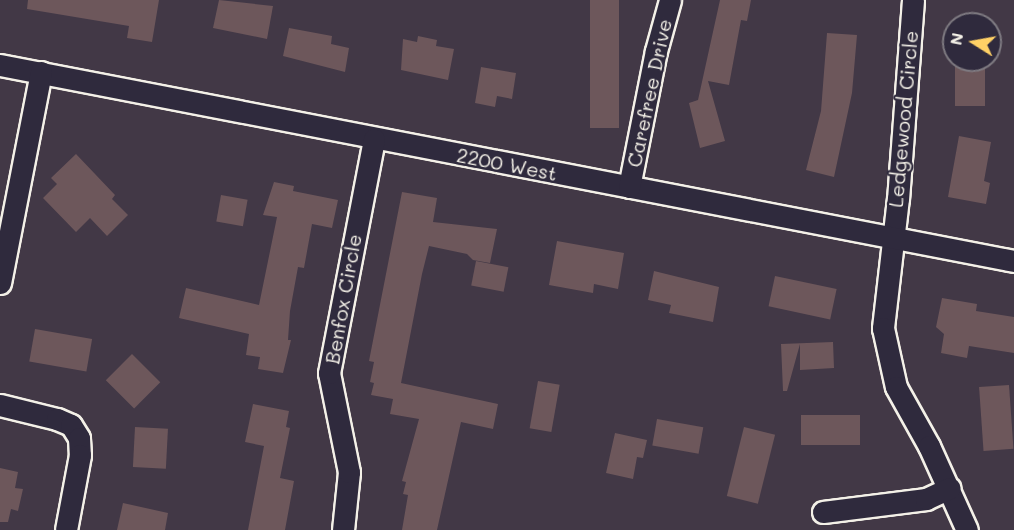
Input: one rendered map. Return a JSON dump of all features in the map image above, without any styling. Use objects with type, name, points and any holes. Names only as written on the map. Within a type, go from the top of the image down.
[{"type":"street","name":"Carefree Drive","points":[[629,187],[656,51],[670,0]]},
{"type":"street","name":"Ledgewood Circle","points":[[913,0],[883,328],[887,358],[896,387],[950,488],[967,530]]},
{"type":"street","name":"2200 West","points":[[0,65],[1014,261]]},
{"type":"street","points":[[0,283],[41,72]]},
{"type":"street","name":"Benfox Circle","points":[[343,530],[348,463],[329,373],[374,139]]},
{"type":"street","points":[[0,405],[57,419],[71,425],[79,438],[81,455],[66,530]]},
{"type":"street","points":[[823,512],[926,499],[950,488]]},
{"type":"building","points":[[28,0],[159,0],[152,42],[127,38],[129,26],[27,9]]},
{"type":"building","points":[[219,0],[273,6],[267,39],[213,28]]},
{"type":"building","points":[[590,0],[619,0],[619,128],[590,128]]},
{"type":"building","points":[[720,0],[751,0],[747,21],[741,20],[729,85],[708,81],[725,141],[700,148],[689,103],[698,100]]},
{"type":"building","points":[[289,28],[332,36],[331,44],[349,48],[345,72],[283,56]]},
{"type":"building","points":[[827,33],[857,35],[852,93],[834,177],[806,170],[821,111]]},
{"type":"building","points":[[418,36],[437,40],[436,46],[454,49],[448,80],[401,70],[403,39],[417,42]]},
{"type":"building","points":[[481,67],[516,73],[512,99],[497,96],[495,107],[475,103]]},
{"type":"building","points":[[955,72],[985,72],[985,106],[955,106]]},
{"type":"building","points":[[959,136],[991,142],[984,181],[990,183],[986,204],[948,197]]},
{"type":"building","points":[[76,154],[115,195],[112,199],[128,215],[107,236],[90,218],[76,232],[43,198],[57,184],[51,178]]},
{"type":"building","points":[[274,182],[294,186],[293,191],[338,200],[332,228],[312,224],[304,268],[298,267],[290,311],[288,340],[291,340],[283,373],[258,369],[260,357],[246,355],[249,334],[179,318],[186,288],[259,305],[277,217],[263,215]]},
{"type":"building","points":[[402,192],[437,198],[433,222],[497,229],[490,263],[473,260],[467,254],[429,246],[422,274],[401,383],[498,404],[493,429],[461,422],[437,530],[402,530],[408,495],[403,494],[406,482],[402,481],[419,419],[390,414],[393,399],[371,395],[374,383],[370,382],[374,362],[369,361]]},
{"type":"building","points":[[221,195],[248,200],[243,226],[216,222]]},
{"type":"building","points":[[557,241],[624,253],[618,289],[594,284],[593,293],[549,285]]},
{"type":"building","points":[[476,261],[508,267],[504,292],[471,286]]},
{"type":"building","points":[[654,271],[719,287],[713,322],[669,313],[671,305],[648,300]]},
{"type":"building","points":[[775,276],[837,289],[830,319],[769,306]]},
{"type":"building","points":[[942,298],[977,304],[976,311],[1014,317],[1014,353],[969,346],[967,358],[941,353],[944,334],[936,327]]},
{"type":"building","points":[[35,329],[92,339],[86,372],[29,361]]},
{"type":"building","points":[[833,342],[834,368],[800,370],[800,344],[787,391],[783,391],[781,344]]},
{"type":"building","points":[[132,354],[160,382],[134,408],[106,380]]},
{"type":"building","points":[[538,381],[560,385],[551,432],[530,428]]},
{"type":"building","points":[[1009,385],[1013,449],[984,451],[979,387]]},
{"type":"building","points":[[253,404],[289,411],[286,427],[290,428],[280,478],[294,481],[285,530],[248,530],[264,446],[245,442]]},
{"type":"building","points":[[801,415],[860,415],[860,445],[801,445]]},
{"type":"building","points":[[657,419],[703,427],[699,454],[652,446]]},
{"type":"building","points":[[135,427],[168,429],[166,469],[133,467]]},
{"type":"building","points":[[744,427],[775,435],[758,504],[727,496]]},
{"type":"building","points":[[615,433],[647,440],[643,458],[637,457],[633,479],[606,473]]},
{"type":"building","points":[[0,468],[18,472],[15,488],[23,489],[18,511],[11,509],[8,522],[0,522]]},
{"type":"building","points":[[123,503],[168,513],[165,530],[117,530]]}]
